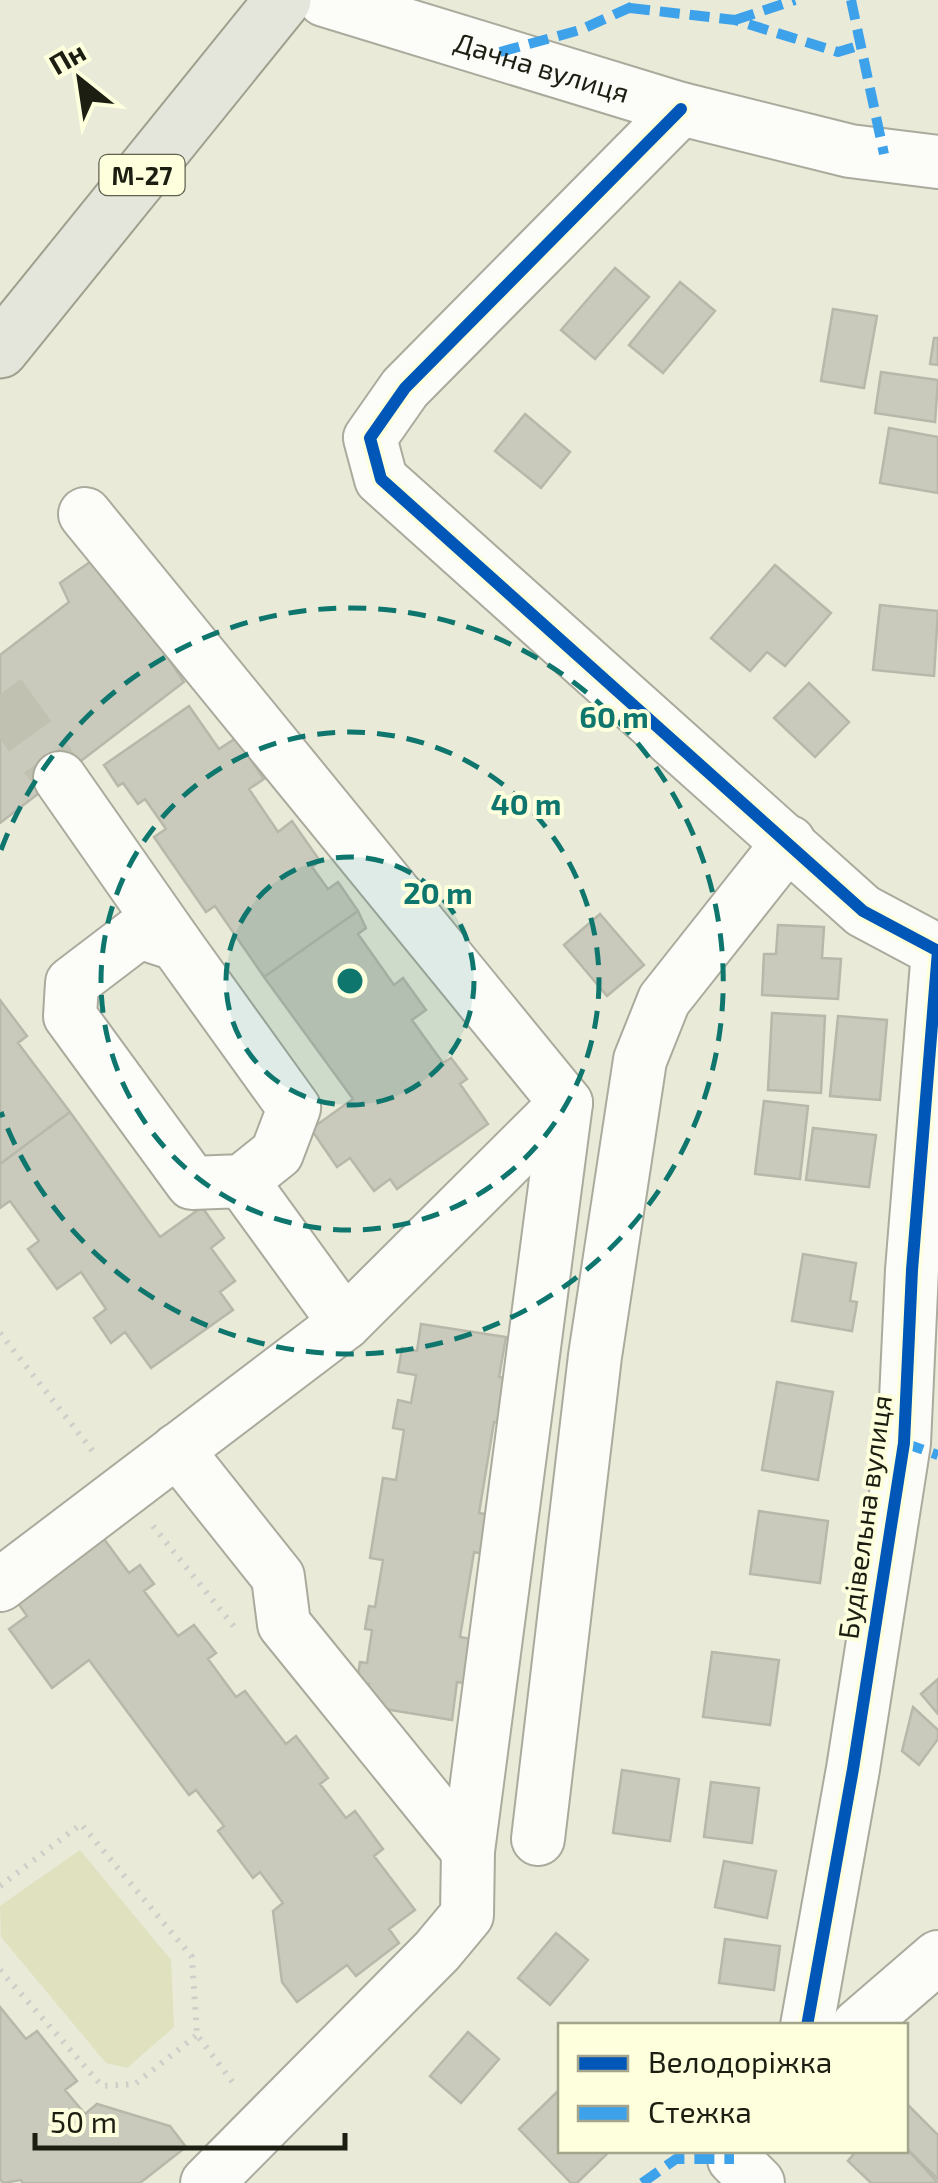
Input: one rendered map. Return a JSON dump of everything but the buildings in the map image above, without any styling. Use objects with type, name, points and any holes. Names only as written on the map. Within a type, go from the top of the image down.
[{"type":"main road","name":"М-27","points":[[0,350],[282,0]]},
{"type":"street","name":"Дачна вулиця","points":[[324,0],[681,109],[850,150],[938,162]]},
{"type":"street","points":[[681,109],[405,388],[370,438],[381,479],[863,911],[938,951]]},
{"type":"street","points":[[86,514],[566,1103],[468,1852],[467,1915],[438,1951],[207,2183]]},
{"type":"street","points":[[60,778],[294,1108],[277,1154],[242,1182],[192,1183],[70,1016],[72,983],[139,932],[176,944]]},
{"type":"street","points":[[538,1838],[595,1356],[640,1060],[664,1000],[789,842]]},
{"type":"street","name":"Будівельна вулиця","points":[[808,2023],[904,1443],[912,1270],[938,951]]},
{"type":"street","points":[[0,1585],[345,1323],[566,1103]]},
{"type":"street","points":[[242,1182],[345,1323]]},
{"type":"street","points":[[177,1450],[278,1578],[284,1624],[468,1852]]},
{"type":"street","points":[[861,2023],[938,1956]]},
{"type":"path","points":[[0,1333],[125,1490]]},
{"type":"path","points":[[0,1886],[81,1824],[192,1957],[197,2035],[264,2125]]},
{"type":"path","points":[[0,1970],[102,2086],[135,2084],[197,2035]]},
{"type":"green space","points":[[80,1850],[171,1960],[174,2027],[127,2068],[106,2063],[1,1937],[0,1906]]},
{"type":"tunnel","points":[[0,694],[60,778]]},
{"type":"marked path","points":[[735,20],[795,0]]},
{"type":"marked path","points":[[851,0],[884,154]]},
{"type":"marked path","points":[[500,52],[580,30],[640,3]]},
{"type":"marked path","points":[[630,8],[735,20],[838,52],[861,45]]},
{"type":"marked path","points":[[904,1443],[938,1455]]},
{"type":"marked path","points":[[642,2183],[676,2159],[734,2159]]},
{"type":"cycle path","points":[[681,109],[405,388],[370,438],[381,479],[863,911],[938,951]]},
{"type":"cycle path","points":[[808,2023],[853,1769],[904,1443],[912,1270],[938,951]]}]
